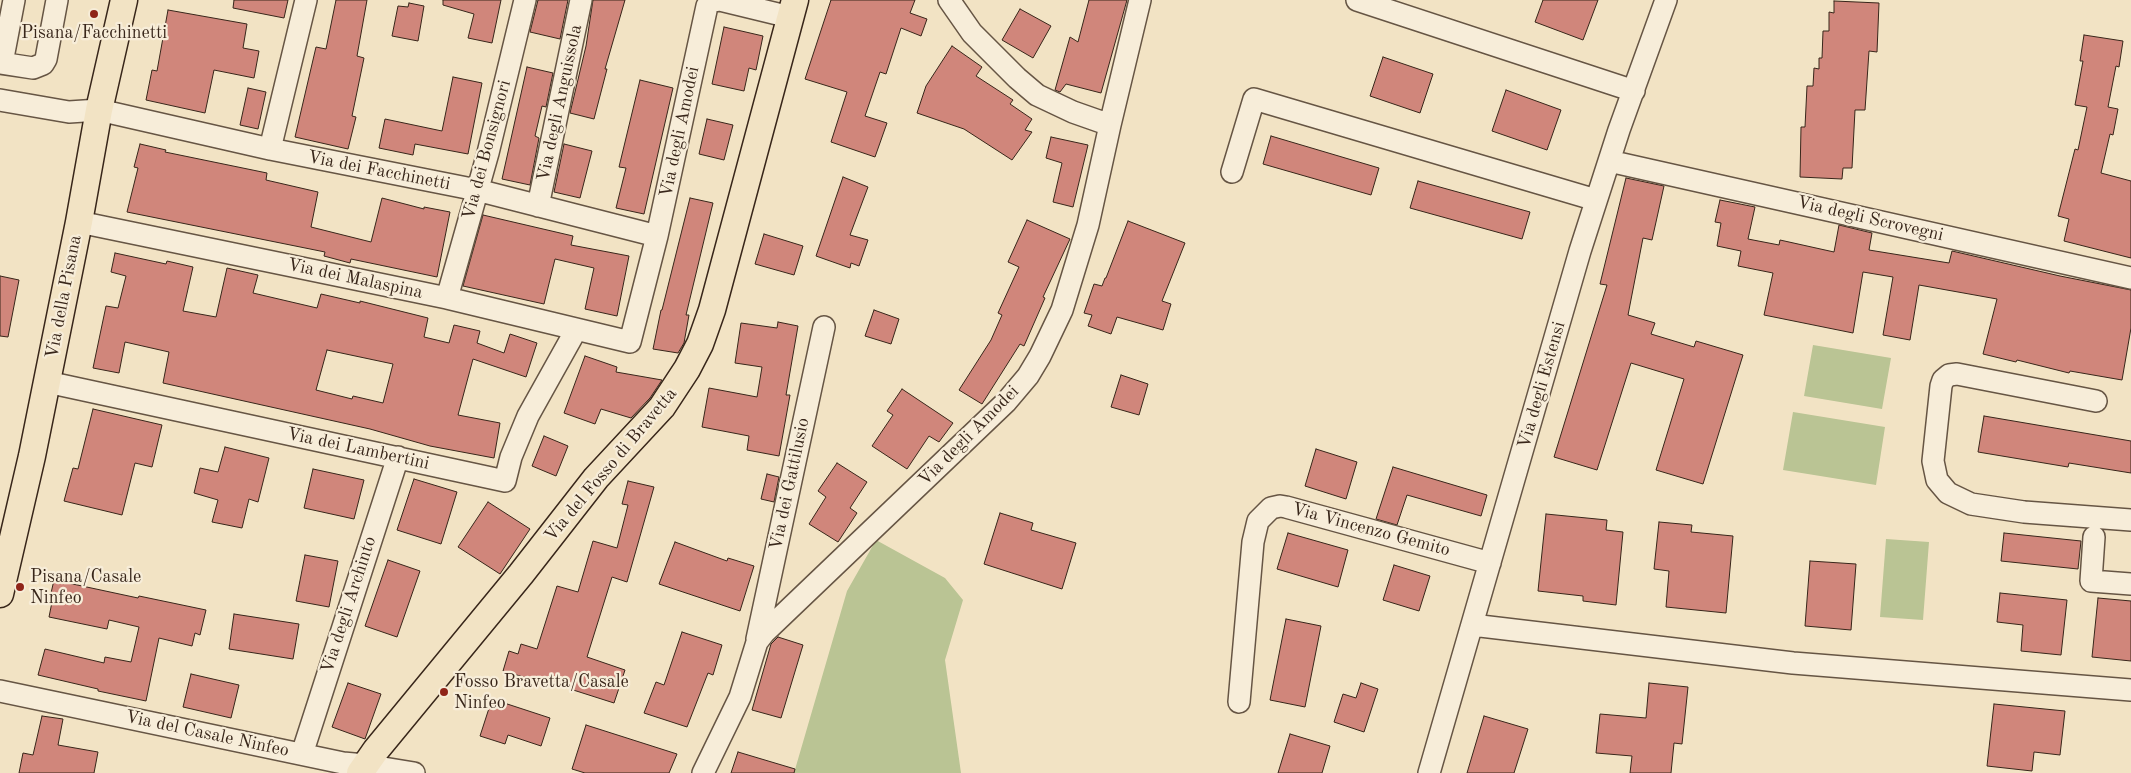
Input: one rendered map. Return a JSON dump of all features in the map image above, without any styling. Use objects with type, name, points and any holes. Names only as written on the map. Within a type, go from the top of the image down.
[{"type":"main road","name":"Via della Pisana","points":[[0,594],[47,382],[100,110],[124,0]]},
{"type":"main road","name":"Via del Fosso di Bravetta","points":[[363,769],[522,574],[596,478],[662,407],[687,369],[700,344],[712,310],[792,8]]},
{"type":"street","points":[[14,0],[1,63],[33,68],[43,64],[46,58],[57,0]]},
{"type":"street","points":[[270,150],[306,0]]},
{"type":"street","name":"Via dei Bonsignori","points":[[447,298],[488,153],[524,0]]},
{"type":"street","name":"Via degli Anguissola","points":[[538,206],[581,0]]},
{"type":"street","name":"Via degli Amodei","points":[[630,342],[657,236],[707,6],[712,1],[720,0],[792,8]]},
{"type":"street","points":[[949,0],[977,39],[1017,78],[1038,95],[1073,112],[1110,125]]},
{"type":"street","name":"Via degli Amodei","points":[[703,773],[740,697],[757,642],[799,598],[882,522],[1006,402],[1028,376],[1052,333],[1069,290],[1088,224],[1140,0]]},
{"type":"street","points":[[1357,0],[1634,92]]},
{"type":"street","name":"Via degli Estensi","points":[[1429,773],[1596,200],[1666,0]]},
{"type":"street","points":[[1232,172],[1254,99],[1596,200]]},
{"type":"street","name":"Via dei Facchinetti","points":[[0,100],[69,112],[100,110],[270,150],[476,190],[657,236]]},
{"type":"street","name":"Via degli Scrovegni","points":[[1609,161],[2131,278]]},
{"type":"street","name":"Via dei Malaspina","points":[[79,222],[447,298],[630,342]]},
{"type":"street","name":"Via dei Gattilusio","points":[[757,642],[824,327]]},
{"type":"street","name":"Via dei Lambertini","points":[[47,382],[505,481],[511,457],[528,416],[576,330]]},
{"type":"street","points":[[2096,401],[1957,374],[1949,375],[1943,380],[1941,386],[1933,461],[1937,480],[1948,493],[1971,504],[2024,512],[2131,520]]},
{"type":"street","name":"Via degli Archinto","points":[[302,754],[398,457]]},
{"type":"street","name":"Via Vincenzo Gemito","points":[[1239,702],[1253,542],[1258,521],[1271,508],[1286,506],[1490,563]]},
{"type":"street","points":[[2094,536],[2090,581],[2131,584]]},
{"type":"street","points":[[1472,625],[1793,663],[2131,690]]},
{"type":"street","name":"Via del Casale Ninfeo","points":[[0,692],[302,754],[363,769],[414,773]]},
{"type":"green space","points":[[1813,345],[1891,358],[1882,409],[1804,396]]},
{"type":"green space","points":[[1793,412],[1885,427],[1876,485],[1783,470]]},
{"type":"green space","points":[[1886,539],[1929,542],[1923,620],[1880,617]]},
{"type":"green space","points":[[876,540],[945,578],[963,600],[945,660],[961,773],[794,773],[847,591]]},
{"type":"building","points":[[234,0],[288,0],[284,18],[233,8]]},
{"type":"building","points":[[336,0],[367,0],[357,56],[364,58],[352,116],[356,117],[348,149],[295,137],[316,47],[326,49]]},
{"type":"building","points":[[443,0],[501,0],[492,43],[468,38],[474,14],[443,5]]},
{"type":"building","points":[[538,0],[568,0],[560,39],[530,32]]},
{"type":"building","points":[[593,0],[625,0],[605,69],[607,69],[594,119],[570,113],[586,46]]},
{"type":"building","points":[[831,0],[915,0],[910,13],[927,19],[921,36],[901,28],[886,74],[880,72],[865,116],[887,123],[875,157],[831,142],[847,92],[805,79]]},
{"type":"building","points":[[1089,0],[1127,0],[1101,93],[1066,84],[1060,92],[1055,90],[1070,37],[1078,42]]},
{"type":"building","points":[[1543,0],[1598,0],[1583,40],[1535,22]]},
{"type":"building","points":[[1834,1],[1879,3],[1877,52],[1869,51],[1865,110],[1855,110],[1852,168],[1843,168],[1842,179],[1800,177],[1801,127],[1805,127],[1807,86],[1813,86],[1814,68],[1819,69],[1819,58],[1822,58],[1823,31],[1829,31],[1829,12],[1834,13]]},
{"type":"building","points":[[409,3],[424,6],[418,41],[392,36],[398,6],[408,7]]},
{"type":"building","points":[[1020,9],[1051,26],[1033,58],[1002,40]]},
{"type":"building","points":[[168,10],[247,24],[243,48],[259,51],[254,78],[214,70],[205,113],[146,100],[152,70],[157,71]]},
{"type":"building","points":[[724,27],[763,36],[756,70],[749,68],[744,91],[712,84]]},
{"type":"building","points":[[2084,35],[2123,41],[2119,67],[2116,66],[2108,107],[2118,109],[2113,135],[2110,134],[2101,173],[2131,181],[2131,258],[2064,241],[2069,219],[2058,216],[2075,149],[2078,150],[2087,107],[2075,105],[2083,61],[2080,61]]},
{"type":"building","points":[[952,46],[982,67],[976,76],[1013,100],[1010,104],[1032,119],[1025,130],[1032,132],[1012,160],[964,129],[917,113],[926,86]]},
{"type":"building","points":[[1383,57],[1433,74],[1420,113],[1370,96]]},
{"type":"building","points":[[527,67],[553,73],[546,107],[542,106],[535,136],[539,138],[530,185],[502,179]]},
{"type":"building","points":[[453,77],[482,83],[468,154],[415,144],[413,155],[379,148],[385,119],[442,131]]},
{"type":"building","points":[[640,80],[673,88],[644,214],[616,208],[626,168],[619,167]]},
{"type":"building","points":[[248,88],[266,92],[258,129],[240,125]]},
{"type":"building","points":[[1506,90],[1561,110],[1547,150],[1492,131]]},
{"type":"building","points":[[707,119],[733,125],[724,160],[699,154]]},
{"type":"building","points":[[1271,136],[1379,168],[1371,195],[1263,164]]},
{"type":"building","points":[[1051,137],[1088,145],[1073,207],[1053,202],[1062,163],[1046,158]]},
{"type":"building","points":[[140,144],[166,150],[165,152],[267,173],[266,180],[318,192],[311,227],[371,242],[382,198],[424,209],[424,207],[450,212],[437,277],[351,259],[350,263],[324,256],[325,252],[127,212],[138,168],[134,167]]},
{"type":"building","points":[[564,144],[592,151],[580,198],[554,192]]},
{"type":"building","points":[[843,177],[868,187],[850,235],[868,240],[859,266],[851,263],[850,268],[816,256]]},
{"type":"building","points":[[1626,178],[1664,186],[1652,240],[1643,238],[1628,315],[1655,323],[1651,334],[1694,347],[1696,341],[1743,355],[1703,484],[1656,470],[1684,379],[1631,363],[1597,470],[1554,457],[1607,285],[1600,284]]},
{"type":"building","points":[[1418,181],[1530,212],[1522,239],[1410,208]]},
{"type":"building","points":[[690,198],[713,203],[686,315],[689,315],[684,343],[678,353],[653,349],[661,310]]},
{"type":"building","points":[[1720,200],[1755,207],[1748,239],[1779,245],[1780,240],[1834,252],[1839,225],[1872,233],[1869,250],[1949,263],[1952,251],[2131,290],[2131,328],[2122,380],[2070,371],[2069,373],[1983,354],[1997,299],[1919,285],[1910,340],[1883,335],[1893,277],[1863,272],[1853,333],[1764,315],[1773,273],[1738,266],[1741,251],[1717,246],[1721,223],[1715,222]]},
{"type":"building","points":[[483,215],[573,236],[571,245],[629,256],[617,316],[585,309],[594,268],[555,259],[544,304],[463,286]]},
{"type":"building","points":[[1027,220],[1070,239],[1043,297],[1045,298],[1024,346],[1020,344],[982,404],[959,390],[991,340],[1002,315],[998,313],[1019,267],[1008,262]]},
{"type":"building","points":[[1128,221],[1185,243],[1162,301],[1171,304],[1163,330],[1117,317],[1111,334],[1088,326],[1092,315],[1084,313],[1094,284],[1102,286]]},
{"type":"building","points":[[764,234],[803,246],[794,275],[755,264]]},
{"type":"building","points":[[115,253],[166,264],[167,261],[193,267],[183,311],[216,317],[227,268],[258,275],[253,293],[317,308],[321,294],[360,303],[360,301],[428,318],[424,337],[449,343],[454,325],[480,331],[477,343],[504,353],[510,334],[537,343],[526,377],[473,359],[458,415],[500,423],[494,458],[430,446],[370,429],[163,383],[169,352],[125,342],[119,373],[93,368],[106,306],[118,308],[126,276],[111,272]],"holes":[[[327,350],[393,364],[383,403],[353,396],[352,399],[316,390]]]},
{"type":"building","points":[[0,276],[19,280],[8,337],[0,336]]},
{"type":"building","points":[[874,310],[899,319],[891,344],[865,336]]},
{"type":"building","points":[[778,322],[798,326],[786,395],[790,395],[779,456],[747,450],[749,436],[702,427],[709,388],[757,397],[762,367],[735,363],[741,323],[777,328]]},
{"type":"building","points":[[585,356],[617,367],[616,372],[662,380],[650,398],[631,418],[601,409],[595,424],[564,413]]},
{"type":"building","points":[[1121,375],[1148,384],[1139,415],[1111,407]]},
{"type":"building","points":[[902,389],[953,423],[939,442],[929,436],[907,469],[872,446],[893,415],[887,411]]},
{"type":"building","points":[[93,409],[162,425],[152,467],[135,463],[122,515],[64,501],[73,468],[78,469]]},
{"type":"building","points":[[1984,416],[2131,441],[2131,473],[2069,463],[2068,467],[1978,452]]},
{"type":"building","points":[[544,436],[568,446],[556,476],[532,466]]},
{"type":"building","points":[[225,447],[269,458],[258,502],[249,499],[242,528],[212,522],[218,500],[194,493],[200,468],[218,472]]},
{"type":"building","points":[[1316,449],[1357,462],[1346,499],[1305,486]]},
{"type":"building","points":[[837,463],[867,482],[850,508],[857,513],[838,542],[809,524],[826,497],[818,491]]},
{"type":"building","points":[[1393,467],[1487,495],[1481,516],[1407,495],[1397,525],[1376,519]]},
{"type":"building","points":[[313,469],[364,480],[354,519],[304,508]]},
{"type":"building","points":[[767,474],[779,477],[774,502],[761,499]]},
{"type":"building","points":[[414,479],[457,492],[441,544],[397,530]]},
{"type":"building","points":[[628,481],[654,487],[627,582],[612,577],[587,657],[625,670],[614,703],[545,681],[544,683],[503,671],[509,651],[518,654],[521,644],[537,649],[557,586],[578,592],[593,541],[617,548],[628,505],[622,504]]},
{"type":"building","points":[[488,502],[530,529],[500,574],[458,547]]},
{"type":"building","points":[[1000,513],[1033,523],[1031,530],[1076,543],[1062,589],[984,564]]},
{"type":"building","points":[[1546,514],[1607,520],[1606,530],[1623,532],[1616,605],[1583,601],[1583,596],[1538,591]]},
{"type":"building","points":[[1659,522],[1692,525],[1691,532],[1733,536],[1726,613],[1666,607],[1669,571],[1654,569]]},
{"type":"building","points":[[1288,533],[1348,550],[1338,587],[1277,569]]},
{"type":"building","points":[[2004,533],[2081,541],[2078,569],[2001,561]]},
{"type":"building","points":[[675,542],[727,561],[728,558],[754,566],[740,611],[659,584]]},
{"type":"building","points":[[305,555],[338,561],[329,607],[296,601]]},
{"type":"building","points":[[388,560],[420,571],[397,637],[365,626]]},
{"type":"building","points":[[1810,561],[1856,564],[1851,630],[1805,626]]},
{"type":"building","points":[[1394,565],[1430,576],[1419,611],[1383,600]]},
{"type":"building","points":[[54,580],[206,610],[200,635],[195,633],[192,646],[159,638],[146,701],[98,691],[98,689],[38,675],[45,649],[104,663],[105,657],[131,662],[139,627],[109,620],[107,629],[49,617],[52,602],[49,602]]},
{"type":"building","points":[[2000,593],[2067,600],[2061,655],[2021,651],[2023,625],[1997,622]]},
{"type":"building","points":[[2098,598],[2131,601],[2131,661],[2092,657]]},
{"type":"building","points":[[234,614],[299,624],[293,659],[229,649]]},
{"type":"building","points":[[1286,619],[1321,626],[1305,707],[1270,700]]},
{"type":"building","points":[[682,632],[722,645],[713,675],[708,673],[687,727],[644,713],[656,682],[664,685]]},
{"type":"building","points":[[778,637],[803,645],[781,718],[752,710],[771,644]]},
{"type":"building","points":[[191,674],[239,685],[231,718],[183,707]]},
{"type":"building","points":[[348,683],[381,694],[365,739],[332,727]]},
{"type":"building","points":[[1361,683],[1378,689],[1364,732],[1334,722],[1343,694],[1356,698]]},
{"type":"building","points":[[1649,683],[1688,687],[1682,744],[1674,743],[1671,773],[1630,773],[1632,756],[1596,753],[1600,714],[1646,718]]},
{"type":"building","points":[[492,699],[550,718],[541,746],[508,735],[505,744],[480,736]]},
{"type":"building","points":[[1994,704],[2065,711],[2060,755],[2034,752],[2032,771],[1987,766]]},
{"type":"building","points":[[42,716],[63,719],[58,745],[98,752],[94,773],[19,773],[23,753],[33,755]]},
{"type":"building","points":[[1484,716],[1528,729],[1514,773],[1467,773]]},
{"type":"building","points":[[586,725],[677,754],[669,773],[585,773],[572,769]]},
{"type":"building","points":[[1290,734],[1330,746],[1322,773],[1278,773]]},
{"type":"building","points":[[738,752],[795,769],[794,773],[731,773]]},
{"type":"place","name":"Pisana/Facchinetti","points":[[94,14]]},
{"type":"place","name":"Pisana/Casale Ninfeo","points":[[20,587]]},
{"type":"place","name":"Fosso Bravetta/Casale Ninfeo","points":[[444,692]]}]
